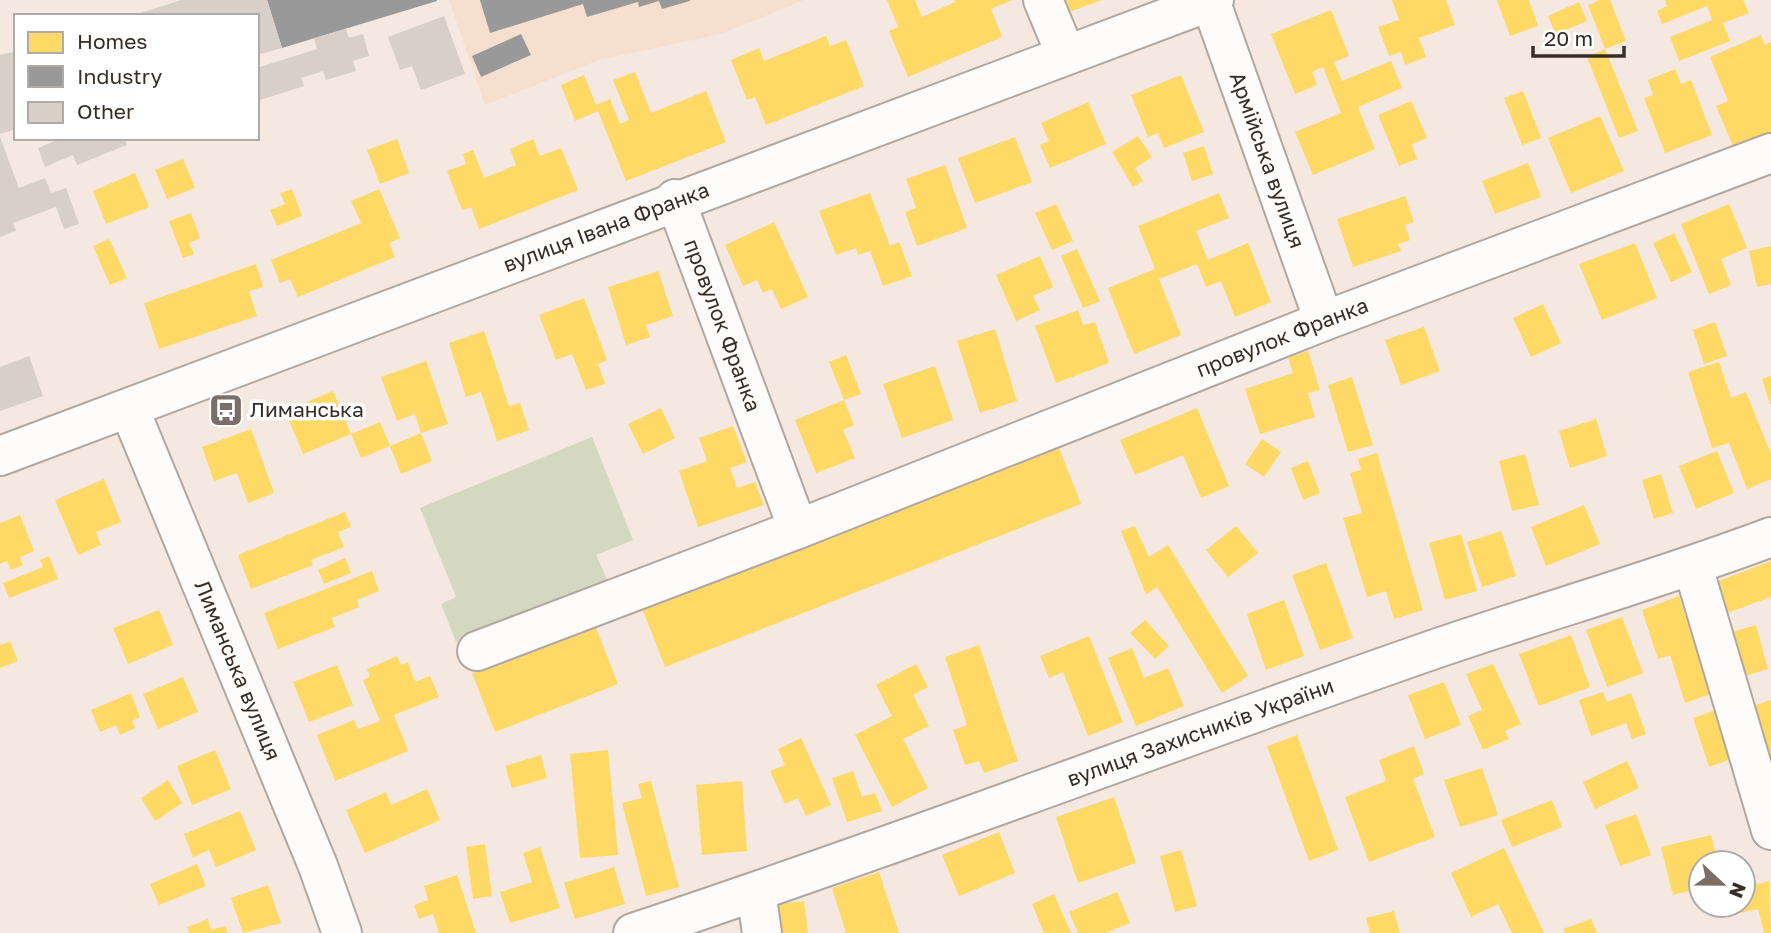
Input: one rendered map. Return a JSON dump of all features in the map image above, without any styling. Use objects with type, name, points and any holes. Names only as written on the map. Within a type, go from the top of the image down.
[{"type":"street","points":[[1043,0],[1066,55]]},
{"type":"street","name":"вулиця Івана Франка","points":[[0,456],[1211,0]]},
{"type":"street","name":"Армійська вулиця","points":[[1211,0],[1324,321]]},
{"type":"street","name":"провулок Франка","points":[[477,650],[798,529],[1324,321],[1771,153]]},
{"type":"street","name":"провулок Франка","points":[[675,200],[798,529]]},
{"type":"street","name":"Лиманська вулиця","points":[[129,408],[318,866],[342,933]]},
{"type":"street","name":"вулиця Захисників України","points":[[633,933],[1435,649],[1693,567],[1771,537]]},
{"type":"street","points":[[1693,567],[1771,830]]},
{"type":"street","points":[[755,892],[762,933]]},
{"type":"shaded area","points":[[449,0],[804,0],[721,34],[599,60],[485,105]]},
{"type":"green space","points":[[592,437],[633,540],[596,555],[609,583],[456,642],[441,604],[456,597],[420,508]]},
{"type":"building: Homes","points":[[887,0],[915,0],[922,17],[955,2],[954,0],[1012,0],[991,9],[1002,37],[908,77],[889,31],[898,27]]},
{"type":"building: Homes","points":[[1065,0],[1102,0],[1069,12]]},
{"type":"building: Homes","points":[[1392,0],[1446,0],[1455,25],[1419,38],[1426,57],[1405,65],[1401,52],[1389,56],[1378,27],[1399,20]]},
{"type":"building: Homes","points":[[1497,0],[1529,0],[1538,26],[1510,36]]},
{"type":"building: Homes","points":[[1600,0],[1610,0],[1626,41],[1605,49],[1588,5]]},
{"type":"building: Homes","points":[[1665,0],[1743,0],[1749,13],[1723,23],[1730,41],[1679,61],[1670,37],[1712,20],[1707,6],[1662,24],[1657,11],[1667,6]]},
{"type":"building: Homes","points":[[1579,2],[1587,21],[1556,34],[1548,16]]},
{"type":"building: Homes","points":[[1331,10],[1349,56],[1334,62],[1342,81],[1391,61],[1402,88],[1358,107],[1375,149],[1313,175],[1295,132],[1341,113],[1323,67],[1312,72],[1317,85],[1295,94],[1271,34]]},
{"type":"building: Homes","points":[[1761,35],[1765,45],[1771,42],[1771,132],[1733,146],[1716,106],[1728,101],[1710,57]]},
{"type":"building: Homes","points":[[826,36],[830,46],[846,40],[864,86],[766,125],[755,97],[747,100],[731,60],[759,48],[764,61]]},
{"type":"building: Homes","points":[[1605,49],[1638,131],[1619,138],[1587,57]]},
{"type":"building: Homes","points":[[1675,69],[1681,84],[1691,80],[1712,135],[1665,153],[1644,98],[1653,95],[1648,80]]},
{"type":"building: Homes","points":[[635,72],[651,113],[706,91],[726,142],[626,181],[598,111],[575,121],[561,85],[584,75],[596,105],[610,99],[620,124],[629,120],[613,80]]},
{"type":"building: Homes","points":[[1181,75],[1204,132],[1164,148],[1158,133],[1148,137],[1131,95]]},
{"type":"building: Homes","points":[[1523,91],[1541,138],[1522,145],[1504,98]]},
{"type":"building: Homes","points":[[1411,101],[1427,138],[1412,144],[1417,159],[1399,166],[1378,115]]},
{"type":"building: Homes","points":[[1088,102],[1106,144],[1050,168],[1040,145],[1049,141],[1041,123]]},
{"type":"building: Homes","points":[[1600,116],[1624,171],[1571,193],[1548,138]]},
{"type":"building: Homes","points":[[1138,136],[1152,157],[1135,168],[1143,181],[1133,187],[1112,152]]},
{"type":"building: Homes","points":[[1015,137],[1032,182],[975,203],[958,158]]},
{"type":"building: Homes","points":[[397,139],[409,173],[380,184],[367,150]]},
{"type":"building: Homes","points":[[533,139],[540,156],[561,148],[578,190],[479,229],[471,207],[462,210],[447,171],[466,164],[463,154],[473,150],[484,178],[516,165],[510,149]]},
{"type":"building: Homes","points":[[1204,146],[1213,174],[1192,181],[1183,153]]},
{"type":"building: Homes","points":[[183,159],[195,188],[167,199],[155,170]]},
{"type":"building: Homes","points":[[1528,163],[1541,197],[1495,214],[1482,181]]},
{"type":"building: Homes","points":[[945,165],[967,228],[917,246],[905,212],[916,208],[906,179]]},
{"type":"building: Homes","points":[[135,173],[149,207],[106,224],[93,191]]},
{"type":"building: Homes","points":[[292,189],[302,216],[277,226],[270,210],[285,204],[280,193]]},
{"type":"building: Homes","points":[[379,189],[400,238],[389,243],[395,257],[298,297],[290,279],[280,283],[271,260],[361,223],[351,201]]},
{"type":"building: Homes","points":[[870,193],[890,246],[899,242],[912,276],[883,286],[870,251],[858,255],[856,248],[836,255],[819,211]]},
{"type":"building: Homes","points":[[1219,193],[1229,218],[1196,231],[1208,260],[1248,243],[1271,302],[1235,317],[1221,281],[1206,287],[1197,264],[1159,279],[1181,335],[1134,354],[1108,288],[1155,269],[1138,226]]},
{"type":"building: Homes","points":[[1405,196],[1414,222],[1405,225],[1410,240],[1398,244],[1401,251],[1353,267],[1337,219]]},
{"type":"building: Homes","points":[[1056,204],[1073,241],[1052,250],[1035,213]]},
{"type":"building: Homes","points":[[1729,204],[1747,248],[1721,259],[1731,285],[1709,294],[1681,224]]},
{"type":"building: Homes","points":[[191,213],[200,238],[189,243],[194,254],[183,258],[169,221]]},
{"type":"building: Homes","points":[[774,222],[808,297],[781,309],[772,289],[763,293],[757,280],[743,286],[725,245]]},
{"type":"building: Homes","points":[[1674,233],[1692,272],[1671,282],[1653,243]]},
{"type":"building: Homes","points":[[109,239],[127,278],[110,285],[93,246]]},
{"type":"building: Homes","points":[[1635,243],[1657,298],[1602,320],[1579,264]]},
{"type":"building: Homes","points":[[1771,246],[1771,284],[1757,287],[1749,251]]},
{"type":"building: Homes","points":[[1077,249],[1100,301],[1083,308],[1061,256]]},
{"type":"building: Homes","points":[[1040,256],[1053,287],[1033,296],[1040,310],[1016,321],[996,275]]},
{"type":"building: Homes","points":[[256,264],[263,287],[249,291],[257,316],[159,349],[144,303]]},
{"type":"building: Homes","points":[[658,271],[673,316],[646,325],[650,337],[626,345],[608,287]]},
{"type":"building: Homes","points":[[584,298],[607,360],[598,364],[605,384],[586,390],[572,354],[556,360],[539,315]]},
{"type":"building: Homes","points":[[1543,304],[1561,343],[1531,357],[1513,318]]},
{"type":"building: Homes","points":[[1078,310],[1083,325],[1095,322],[1109,363],[1056,383],[1035,326]]},
{"type":"building: Homes","points":[[1715,322],[1727,356],[1704,364],[1693,330]]},
{"type":"building: Homes","points":[[1424,327],[1440,371],[1401,385],[1385,340]]},
{"type":"building: Homes","points":[[995,329],[1017,401],[980,413],[957,341]]},
{"type":"building: Homes","points":[[484,331],[509,406],[520,403],[529,430],[497,441],[481,392],[466,397],[449,343]]},
{"type":"building: Homes","points":[[1308,351],[1320,390],[1308,393],[1315,417],[1260,434],[1245,389],[1293,373],[1288,357]]},
{"type":"building: Homes","points":[[846,355],[861,394],[844,400],[829,362]]},
{"type":"building: Homes","points":[[426,361],[448,424],[421,433],[415,414],[397,421],[381,377]]},
{"type":"building: Homes","points":[[1719,362],[1731,398],[1746,392],[1771,454],[1771,479],[1747,489],[1729,443],[1712,448],[1688,372]]},
{"type":"building: Homes","points":[[935,366],[953,420],[902,438],[883,384]]},
{"type":"building: Homes","points":[[1771,376],[1771,404],[1770,404],[1762,379]]},
{"type":"building: Homes","points":[[1352,377],[1373,445],[1348,452],[1328,385]]},
{"type":"building: Homes","points":[[333,391],[351,434],[303,454],[285,411]]},
{"type":"building: Homes","points":[[844,400],[854,425],[843,430],[855,458],[816,473],[795,420]]},
{"type":"building: Homes","points":[[661,408],[675,438],[643,454],[628,424]]},
{"type":"building: Homes","points":[[1197,408],[1229,486],[1201,498],[1183,455],[1135,475],[1120,440]]},
{"type":"building: Homes","points":[[1596,419],[1607,456],[1570,468],[1559,431]]},
{"type":"building: Homes","points":[[380,422],[390,446],[361,458],[351,434]]},
{"type":"building: Homes","points":[[733,426],[747,462],[730,468],[737,488],[755,482],[764,505],[698,527],[679,471],[707,461],[699,438]]},
{"type":"building: Homes","points":[[251,429],[274,493],[248,503],[237,473],[214,481],[202,447]]},
{"type":"building: Homes","points":[[421,433],[432,461],[401,474],[390,446]]},
{"type":"building: Homes","points":[[1262,439],[1281,452],[1264,477],[1245,464]]},
{"type":"building: Homes","points":[[1058,445],[1081,504],[665,667],[642,608]]},
{"type":"building: Homes","points":[[1717,451],[1734,493],[1696,509],[1679,466]]},
{"type":"building: Homes","points":[[1377,453],[1423,610],[1394,619],[1386,591],[1367,597],[1343,518],[1362,513],[1350,473],[1361,470],[1358,459]]},
{"type":"building: Homes","points":[[1525,454],[1539,505],[1512,511],[1499,461]]},
{"type":"building: Homes","points":[[1308,461],[1320,493],[1303,500],[1291,468]]},
{"type":"building: Homes","points":[[1661,474],[1673,513],[1654,519],[1642,480]]},
{"type":"building: Homes","points":[[104,479],[121,522],[96,532],[101,545],[78,555],[55,500]]},
{"type":"building: Homes","points":[[1584,505],[1600,544],[1546,566],[1531,527]]},
{"type":"building: Homes","points":[[345,512],[351,527],[338,532],[344,547],[311,560],[313,565],[251,589],[238,555]]},
{"type":"building: Homes","points":[[20,515],[34,551],[20,557],[23,565],[11,570],[7,561],[0,564],[0,523]]},
{"type":"building: Homes","points":[[1135,526],[1149,557],[1168,545],[1248,676],[1222,693],[1157,587],[1146,595],[1121,531]]},
{"type":"building: Homes","points":[[1236,526],[1258,553],[1228,577],[1206,550]]},
{"type":"building: Homes","points":[[1501,531],[1516,576],[1482,587],[1467,542]]},
{"type":"building: Homes","points":[[1461,534],[1477,591],[1445,600],[1429,543]]},
{"type":"building: Homes","points":[[49,556],[58,579],[9,598],[3,583],[43,567],[40,560]]},
{"type":"building: Homes","points":[[345,558],[351,573],[324,584],[318,570]]},
{"type":"building: Homes","points":[[1771,561],[1771,597],[1724,614],[1713,583]]},
{"type":"building: Homes","points":[[1326,563],[1353,638],[1320,650],[1292,575]]},
{"type":"building: Homes","points":[[372,571],[379,591],[357,600],[359,607],[332,618],[335,627],[278,649],[264,613]]},
{"type":"building: Homes","points":[[1679,596],[1711,694],[1685,703],[1670,655],[1658,659],[1642,610]]},
{"type":"building: Homes","points":[[1284,600],[1304,656],[1266,670],[1247,614]]},
{"type":"building: Homes","points":[[159,610],[173,645],[128,664],[113,628]]},
{"type":"building: Homes","points":[[1622,617],[1643,673],[1607,687],[1586,630]]},
{"type":"building: Homes","points":[[1145,620],[1169,646],[1155,659],[1130,633]]},
{"type":"building: Homes","points":[[595,625],[618,684],[495,732],[472,673]]},
{"type":"building: Homes","points":[[1756,625],[1768,669],[1745,676],[1732,632]]},
{"type":"building: Homes","points":[[1571,635],[1590,687],[1539,706],[1519,654]]},
{"type":"building: Homes","points":[[1089,636],[1123,722],[1088,736],[1063,672],[1049,678],[1040,656]]},
{"type":"building: Homes","points":[[10,641],[18,661],[0,668],[0,645]]},
{"type":"building: Homes","points":[[979,645],[1018,761],[984,773],[979,761],[965,765],[953,730],[967,725],[945,657]]},
{"type":"building: Homes","points":[[1132,648],[1144,678],[1168,668],[1184,706],[1136,726],[1108,658]]},
{"type":"building: Homes","points":[[397,656],[401,665],[408,662],[415,682],[430,676],[439,697],[394,715],[408,751],[335,781],[317,735],[354,720],[358,729],[380,721],[363,680],[370,677],[367,669]]},
{"type":"building: Homes","points":[[916,664],[928,687],[913,695],[929,726],[903,739],[928,788],[892,807],[855,735],[892,716],[876,685]]},
{"type":"building: Homes","points":[[1493,664],[1521,724],[1505,731],[1509,739],[1483,750],[1468,716],[1482,710],[1466,674]]},
{"type":"building: Homes","points":[[337,665],[353,705],[309,722],[293,682]]},
{"type":"building: Homes","points":[[183,677],[198,712],[158,729],[143,694]]},
{"type":"building: Homes","points":[[1444,682],[1461,725],[1425,739],[1408,695]]},
{"type":"building: Homes","points":[[1603,692],[1607,702],[1631,693],[1646,734],[1632,739],[1626,723],[1591,736],[1579,700]]},
{"type":"building: Homes","points":[[131,693],[140,717],[132,721],[135,728],[120,735],[116,725],[100,732],[91,710]]},
{"type":"building: Homes","points":[[1771,700],[1771,780],[1747,708]]},
{"type":"building: Homes","points":[[1718,709],[1735,758],[1709,767],[1693,718]]},
{"type":"building: Homes","points":[[1297,735],[1338,850],[1309,861],[1267,746]]},
{"type":"building: Homes","points":[[801,738],[831,805],[806,816],[798,798],[785,804],[770,771],[785,765],[778,749]]},
{"type":"building: Homes","points":[[1414,746],[1424,774],[1413,779],[1435,837],[1369,862],[1345,797],[1386,781],[1379,760]]},
{"type":"building: Homes","points":[[215,750],[231,789],[192,805],[177,766]]},
{"type":"building: Homes","points":[[608,750],[618,855],[580,858],[570,754]]},
{"type":"building: Homes","points":[[541,755],[547,778],[512,788],[505,766]]},
{"type":"building: Homes","points":[[1627,761],[1639,788],[1595,809],[1583,782]]},
{"type":"building: Homes","points":[[1482,768],[1498,815],[1460,827],[1444,780]]},
{"type":"building: Homes","points":[[853,771],[862,797],[875,793],[882,811],[847,822],[832,778]]},
{"type":"building: Homes","points":[[168,780],[182,803],[155,821],[141,798]]},
{"type":"building: Homes","points":[[651,781],[679,887],[646,896],[622,803],[642,798],[638,784]]},
{"type":"building: Homes","points":[[742,781],[747,851],[702,855],[696,785]]},
{"type":"building: Homes","points":[[427,789],[440,820],[365,853],[346,810],[386,792],[391,805]]},
{"type":"building: Homes","points":[[1114,797],[1136,863],[1078,883],[1056,817]]},
{"type":"building: Homes","points":[[1552,800],[1562,827],[1512,847],[1501,820]]},
{"type":"building: Homes","points":[[240,811],[256,850],[216,867],[209,850],[193,857],[184,834]]},
{"type":"building: Homes","points":[[1636,814],[1651,855],[1620,866],[1605,825]]},
{"type":"building: Homes","points":[[999,832],[1015,873],[959,896],[942,855]]},
{"type":"building: Homes","points":[[1711,835],[1714,849],[1687,849],[1687,892],[1673,895],[1661,847]]},
{"type":"building: Homes","points":[[485,844],[492,896],[473,899],[466,847]]},
{"type":"building: Homes","points":[[540,847],[560,908],[510,923],[500,892],[532,882],[523,853]]},
{"type":"building: Homes","points":[[1504,848],[1544,933],[1512,933],[1498,904],[1471,917],[1451,873]]},
{"type":"building: Homes","points":[[1181,850],[1197,906],[1175,912],[1160,856]]},
{"type":"building: Homes","points":[[197,864],[206,886],[159,905],[150,884]]},
{"type":"building: Homes","points":[[614,867],[625,904],[575,919],[564,883]]},
{"type":"building: Homes","points":[[879,872],[899,933],[846,933],[832,888]]},
{"type":"building: Homes","points":[[457,875],[476,933],[439,933],[433,914],[419,919],[414,905],[428,900],[424,886]]},
{"type":"building: Homes","points":[[1769,881],[1771,933],[1764,933],[1757,909],[1757,884]]},
{"type":"building: Homes","points":[[268,885],[281,923],[243,933],[231,898]]},
{"type":"building: Homes","points":[[1117,892],[1130,923],[1105,933],[1078,933],[1069,912]]},
{"type":"building: Homes","points":[[1054,894],[1071,933],[1044,933],[1032,904]]},
{"type":"building: Homes","points":[[804,901],[808,933],[780,933],[777,904]]},
{"type":"building: Homes","points":[[1394,911],[1400,933],[1370,933],[1366,918]]},
{"type":"building: Homes","points":[[208,919],[211,930],[225,926],[228,933],[189,933],[187,927]]},
{"type":"building: Homes","points":[[1591,919],[1597,933],[1565,933],[1563,929]]},
{"type":"building: Industry","points":[[267,0],[437,0],[437,1],[282,48]]},
{"type":"building: Industry","points":[[480,0],[690,1],[662,9],[659,1],[639,7],[638,2],[587,17],[583,4],[490,33]]},
{"type":"building: Industry","points":[[521,34],[531,55],[481,77],[472,56]]},
{"type":"building: Other","points":[[181,0],[267,0],[282,48],[259,54],[259,14],[138,14]]},
{"type":"building: Other","points":[[444,16],[465,74],[421,90],[412,66],[400,70],[388,37]]},
{"type":"building: Other","points":[[346,29],[349,38],[363,34],[369,56],[353,61],[356,71],[326,80],[323,71],[301,78],[304,86],[259,100],[259,67],[317,49],[314,38]]},
{"type":"building: Other","points":[[14,52],[14,130],[0,134],[0,55]]},
{"type":"building: Other","points":[[0,137],[19,188],[45,178],[51,193],[66,188],[79,224],[64,229],[56,207],[13,223],[16,231],[0,237]]},
{"type":"building: Other","points":[[57,140],[125,140],[127,145],[77,165],[73,155],[45,167],[38,148]]},
{"type":"building: Other","points":[[29,356],[43,396],[0,411],[0,367]]},
{"type":"place","name":"Лиманська","points":[[226,410]]}]
